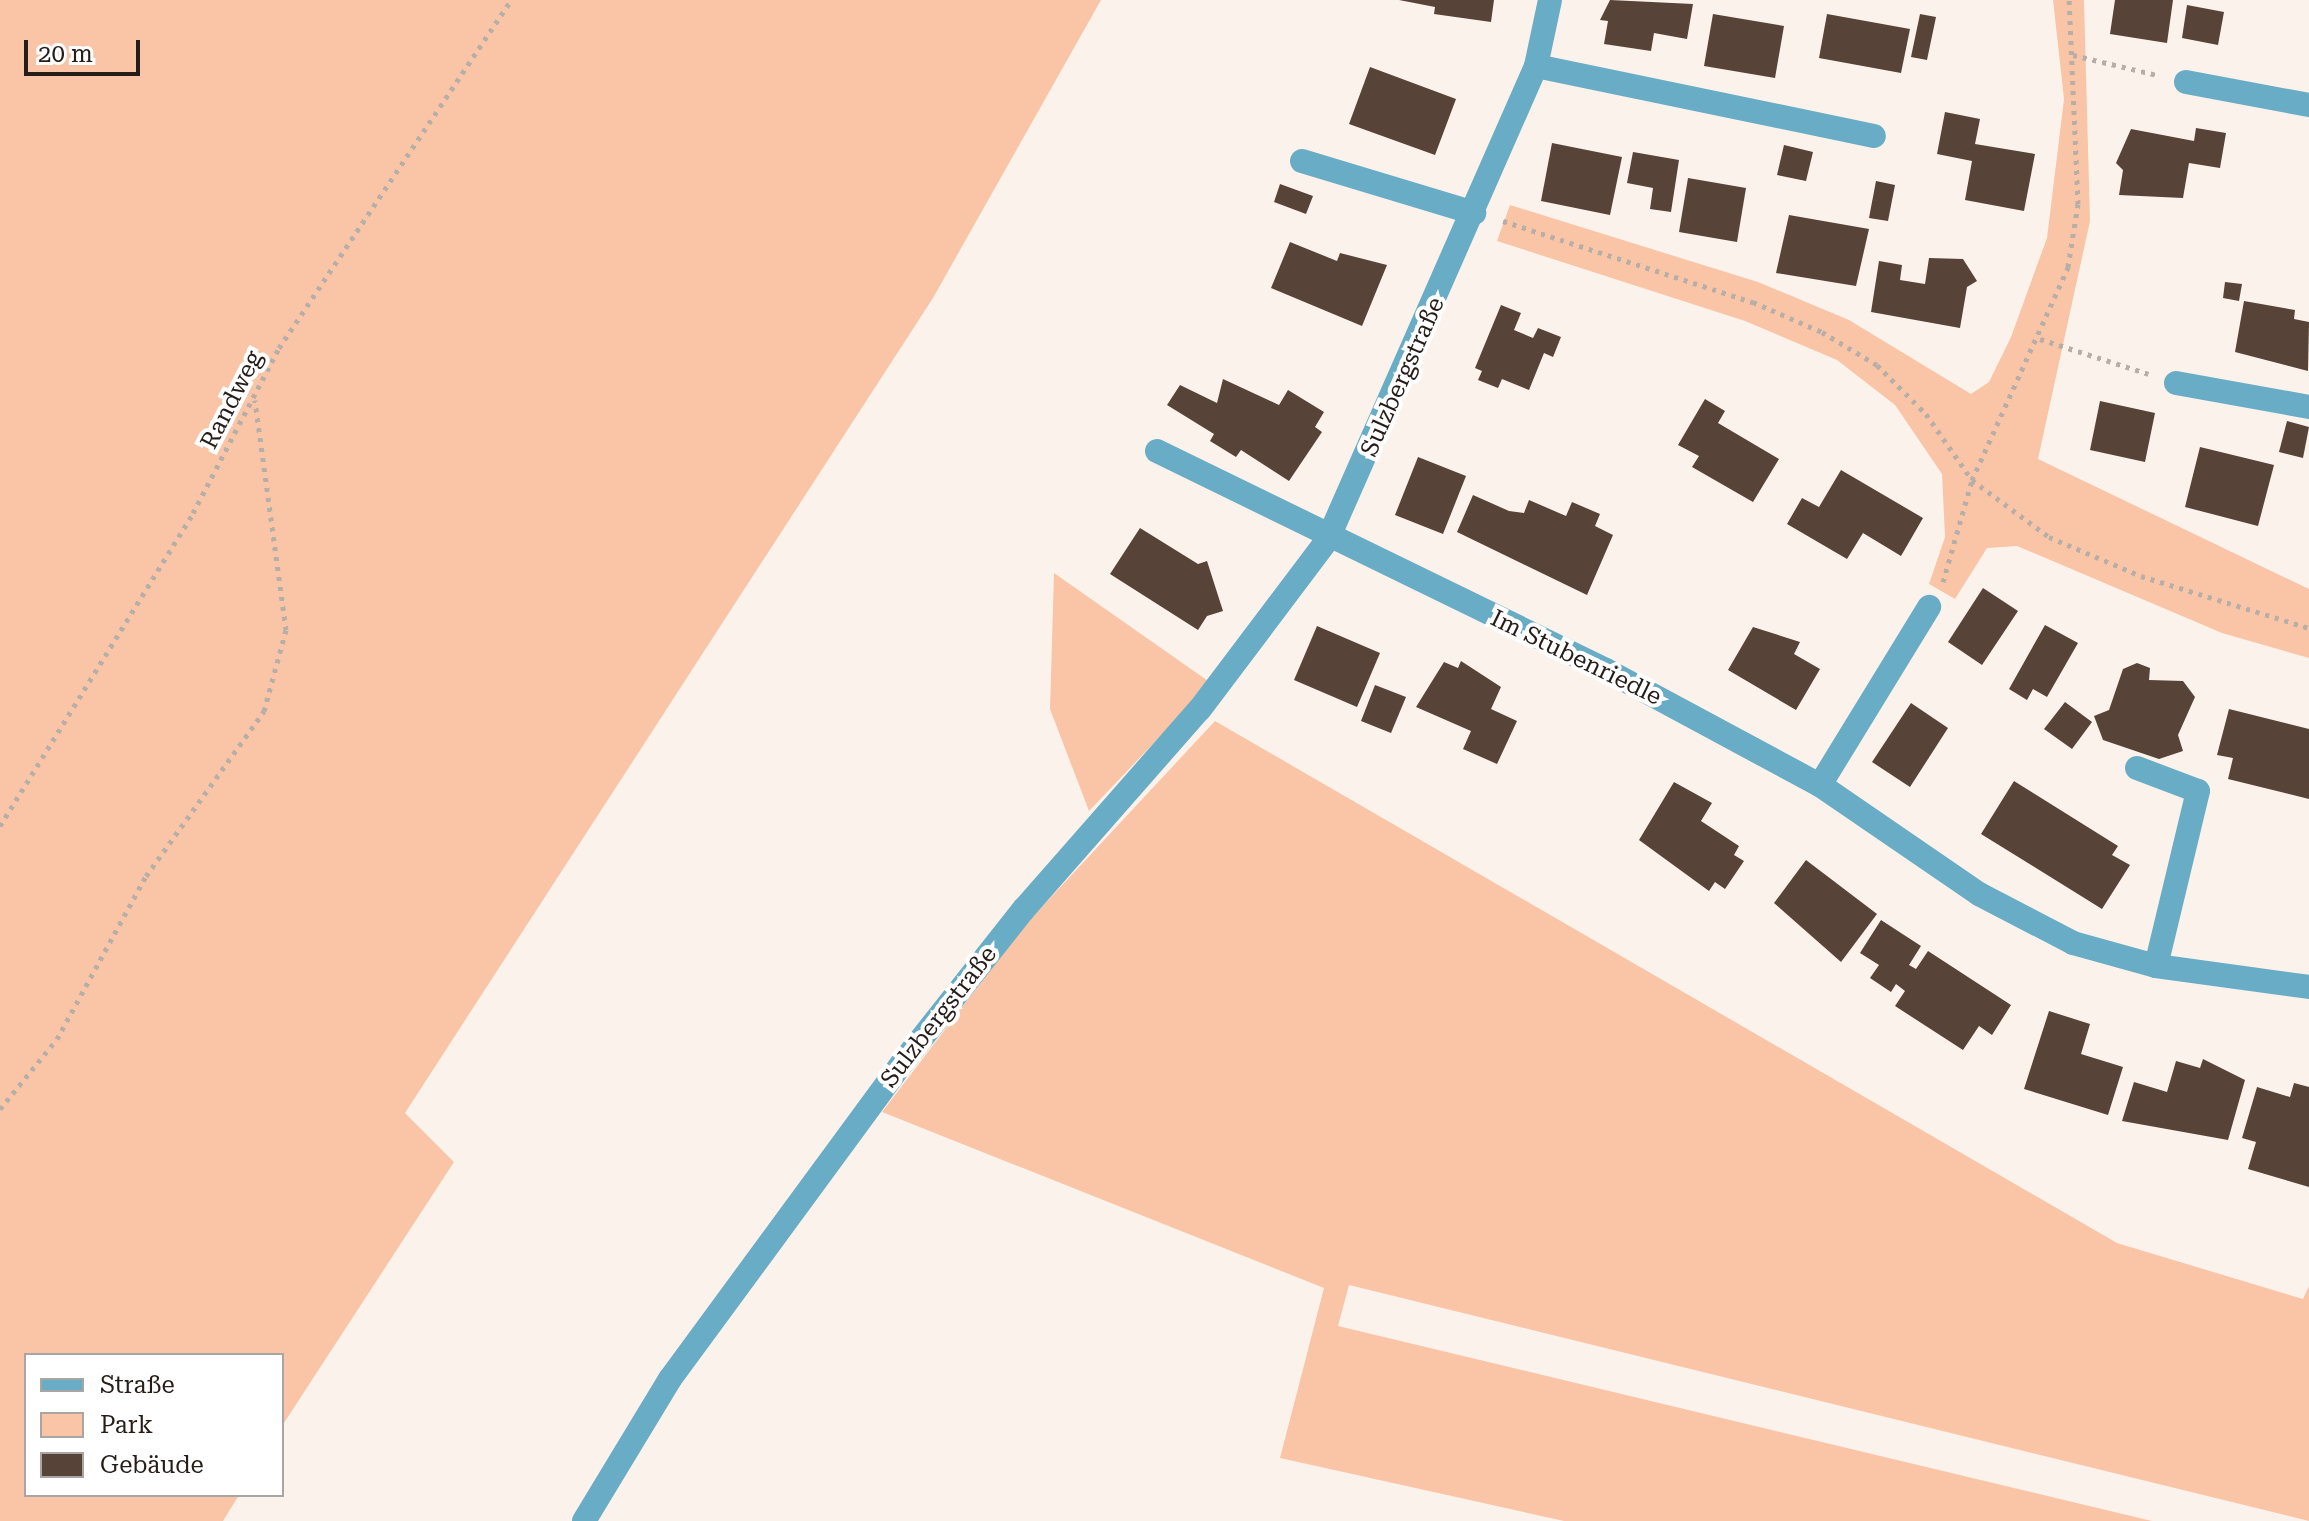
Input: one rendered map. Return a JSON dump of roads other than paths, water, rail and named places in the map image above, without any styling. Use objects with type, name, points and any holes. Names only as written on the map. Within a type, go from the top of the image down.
[{"type":"street","name":"Sulzbergstraße","points":[[584,1521],[670,1379],[884,1087],[1024,909],[1200,709],[1328,539],[1474,213],[1536,66],[1550,0]]},
{"type":"street","points":[[1536,66],[1874,136]]},
{"type":"street","points":[[2186,82],[2309,105]]},
{"type":"street","points":[[1302,161],[1474,213]]},
{"type":"street","points":[[2176,383],[2309,407]]},
{"type":"street","points":[[1157,451],[1328,539]]},
{"type":"street","name":"Im Stubenriedle","points":[[1328,539],[1606,670],[1820,785],[1979,894],[2073,943],[2156,966],[2309,987]]},
{"type":"street","points":[[1820,785],[1929,607]]},
{"type":"street","points":[[2137,768],[2198,791],[2156,966]]}]
